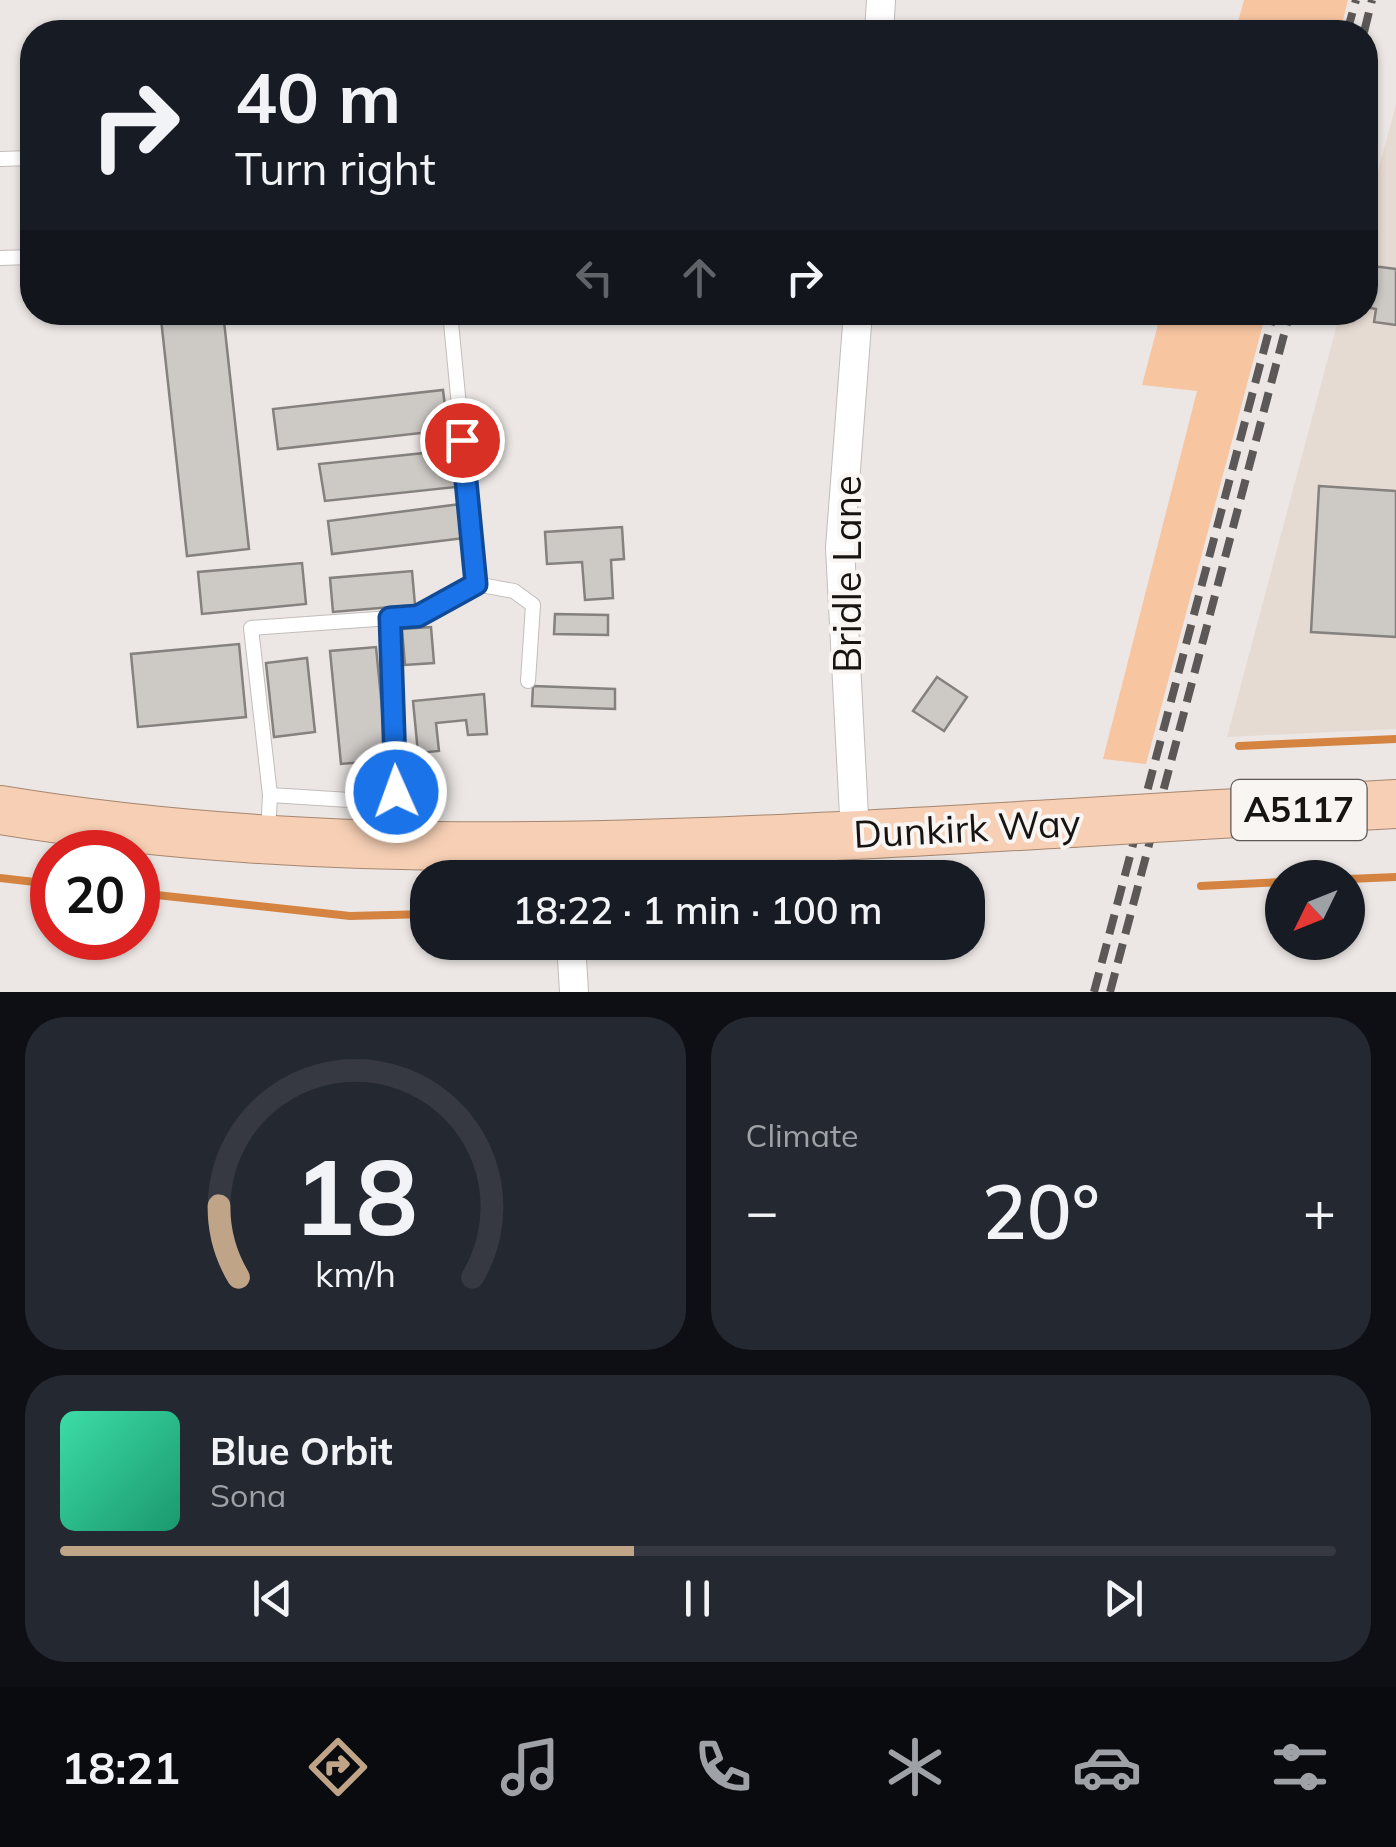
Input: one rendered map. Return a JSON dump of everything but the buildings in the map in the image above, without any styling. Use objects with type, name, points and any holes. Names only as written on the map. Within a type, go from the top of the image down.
[{"type":"highway","name":"Dunkirk Way","points":[[584,860],[856,835],[1396,804]]},
{"type":"highway","name":"Dunkirk Way","points":[[0,810],[78,823],[269,818],[397,825],[568,860]]},
{"type":"street","name":"Bridle Lane","points":[[856,835],[840,548],[857,325]]},
{"type":"street","points":[[573,960],[574,992]]},
{"type":"lane","points":[[451,325],[476,584]]},
{"type":"lane","points":[[269,818],[251,628],[418,616],[476,584],[514,592],[533,605],[528,681]]},
{"type":"lane","points":[[390,618],[397,825]]},
{"type":"shaded area","points":[[1244,0],[1348,0],[1343,20],[1238,20]]},
{"type":"shaded area","points":[[1396,104],[1396,729],[1227,737],[1337,325],[1378,325],[1378,171]]},
{"type":"shaded area","points":[[1158,325],[1263,325],[1146,764],[1103,759],[1197,391],[1142,385]]},
{"type":"waterway","points":[[1239,746],[1396,739]]},
{"type":"waterway","points":[[1365,878],[1396,877]]},
{"type":"waterway","points":[[0,878],[30,881]]},
{"type":"waterway","points":[[1201,886],[1265,883]]},
{"type":"waterway","points":[[160,895],[350,916],[410,914]]},
{"type":"railway","points":[[1350,20],[1356,0]]},
{"type":"railway","points":[[1367,20],[1372,0]]},
{"type":"railway","points":[[1094,992],[1271,325]]},
{"type":"railway","points":[[1110,992],[1287,325]]},
{"type":"route","points":[[396,792],[390,618],[418,616],[476,584],[462,440]]}]
